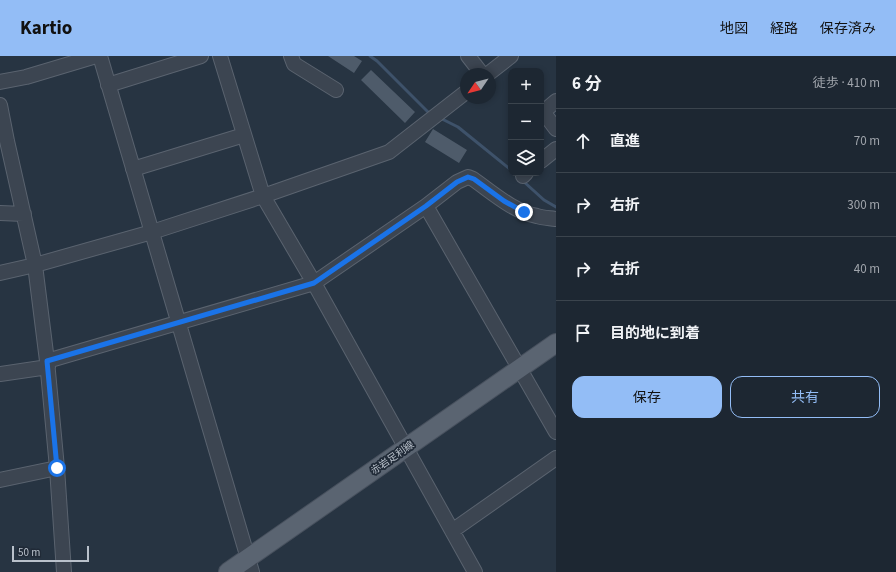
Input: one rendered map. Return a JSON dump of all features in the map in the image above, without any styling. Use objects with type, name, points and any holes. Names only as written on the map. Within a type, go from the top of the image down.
[{"type":"main road","name":"赤岩足利線","points":[[228,572],[250,565],[406,448],[556,343]]},
{"type":"street","points":[[0,82],[26,77],[96,56]]},
{"type":"street","points":[[100,56],[250,565]]},
{"type":"street","points":[[108,85],[201,56]]},
{"type":"street","points":[[220,56],[263,196],[314,283],[475,572]]},
{"type":"street","points":[[291,56],[294,64],[336,90]]},
{"type":"street","points":[[468,56],[477,68]]},
{"type":"street","points":[[496,70],[509,63]]},
{"type":"street","points":[[0,273],[35,265],[152,232],[263,196],[389,152],[460,97]]},
{"type":"street","points":[[544,109],[556,101]]},
{"type":"street","points":[[0,105],[35,265],[47,364],[57,468],[64,572]]},
{"type":"street","points":[[544,113],[556,129]]},
{"type":"street","points":[[133,169],[244,135]]},
{"type":"street","points":[[544,159],[556,149]]},
{"type":"street","points":[[0,374],[47,364],[179,322],[314,283],[426,206],[457,182],[468,177],[474,179],[504,201],[524,212],[537,216],[556,218]]},
{"type":"street","points":[[426,206],[556,432]]},
{"type":"street","points":[[0,213],[24,214]]},
{"type":"street","points":[[452,531],[556,458]]},
{"type":"street","points":[[0,478],[57,468]]},
{"type":"building","points":[[328,56],[354,56],[362,61],[354,73]]},
{"type":"building","points":[[371,70],[415,112],[405,123],[361,80]]},
{"type":"building","points":[[433,129],[467,150],[459,163],[425,142]]},
{"type":"waterway","points":[[370,56],[431,114]]},
{"type":"waterway","points":[[440,118],[458,127],[508,168]]},
{"type":"waterway","points":[[523,181],[544,200],[556,207]]},
{"type":"route","points":[[57,468],[47,361],[314,283],[426,206],[457,182],[468,177],[474,179],[504,201],[524,212]]}]
